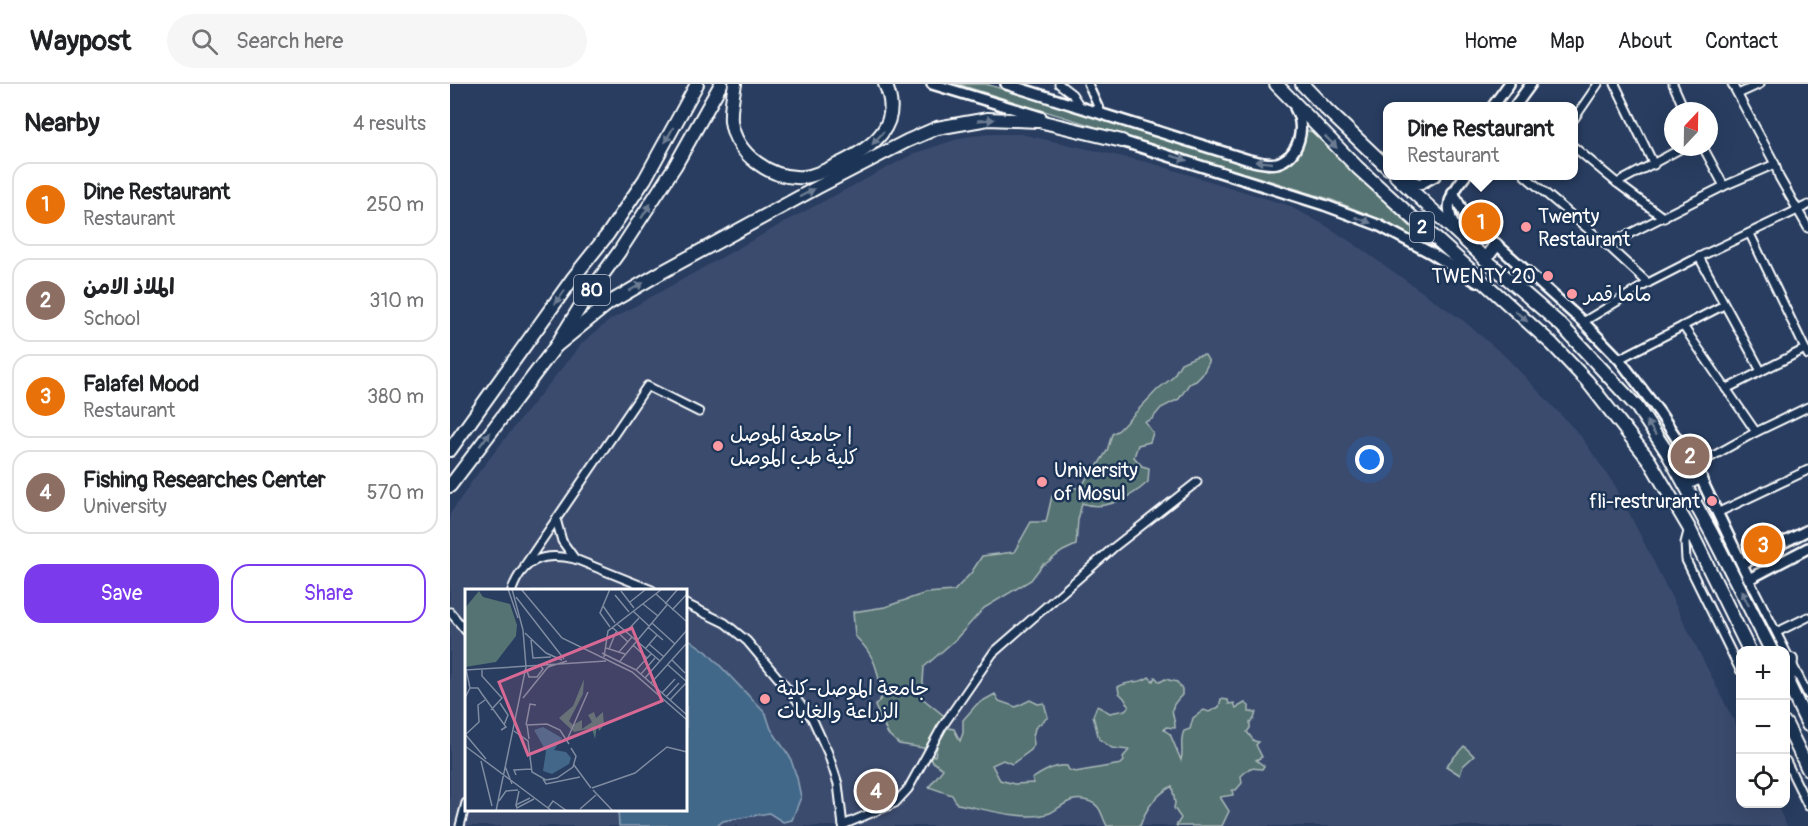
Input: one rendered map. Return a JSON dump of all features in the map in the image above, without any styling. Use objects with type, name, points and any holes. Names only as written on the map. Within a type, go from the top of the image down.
[{"type":"highway","name":"80","points":[[450,450],[639,189],[697,84]]},
{"type":"highway","name":"80","points":[[450,486],[556,346],[675,166],[721,84]]},
{"type":"highway","points":[[735,84],[731,120],[738,142],[754,162],[788,176],[805,177],[856,156],[873,144],[886,128],[890,113],[890,95],[885,84]]},
{"type":"highway","points":[[1302,84],[1383,163]]},
{"type":"highway","name":"2","points":[[1280,88],[1358,168],[1574,365],[1649,460],[1689,528],[1747,646]]},
{"type":"highway","points":[[556,346],[609,303],[662,272],[819,187],[937,128],[988,119],[1039,121],[1122,141]]},
{"type":"highway","name":"2","points":[[1401,180],[1485,259],[1562,326],[1637,407],[1667,452],[1768,646]]},
{"type":"highway","points":[[1485,259],[1496,245]]},
{"type":"highway","points":[[1574,365],[1587,351]]},
{"type":"highway","points":[[1684,484],[1697,471]]},
{"type":"highway","points":[[1790,665],[1791,660]]},
{"type":"highway","points":[[1790,687],[1808,725]]},
{"type":"highway","points":[[1790,734],[1808,769]]},
{"type":"main road","points":[[932,84],[1122,141],[1324,205],[1378,225],[1431,253],[1499,297]]},
{"type":"main road","points":[[1006,84],[1260,163],[1270,164],[1288,158],[1294,151],[1300,134],[1300,118],[1297,110],[1280,88]]},
{"type":"main road","points":[[1496,102],[1509,84]]},
{"type":"main road","points":[[1518,102],[1531,84]]},
{"type":"main road","points":[[1408,180],[1420,184],[1428,180]]},
{"type":"main road","points":[[1459,235],[1450,217],[1449,202],[1462,180]]},
{"type":"main road","points":[[1453,192],[1466,216],[1582,322],[1618,359],[1659,412],[1697,471],[1749,579],[1808,548]]},
{"type":"main road","points":[[1742,564],[1808,530]]},
{"type":"street","points":[[1059,84],[1072,94],[1081,108]]},
{"type":"street","points":[[1088,84],[1102,115]]},
{"type":"street","points":[[1578,113],[1598,84]]},
{"type":"street","points":[[1615,84],[1654,165]]},
{"type":"street","points":[[1673,84],[1681,102]]},
{"type":"street","points":[[1732,84],[1775,164],[1779,177],[1808,228]]},
{"type":"street","points":[[1738,94],[1760,84]]},
{"type":"street","points":[[1578,150],[1664,218]]},
{"type":"street","points":[[1617,183],[1669,156]]},
{"type":"street","points":[[1708,156],[1724,186]]},
{"type":"street","points":[[1607,245],[1724,186],[1775,164]]},
{"type":"street","points":[[1533,180],[1648,283]]},
{"type":"street","points":[[1582,322],[1648,283],[1808,205]]},
{"type":"street","points":[[1726,389],[1806,352],[1750,234]]},
{"type":"street","points":[[1699,257],[1761,371]]},
{"type":"street","points":[[1618,359],[1724,305]]},
{"type":"street","points":[[1683,326],[1756,432]]},
{"type":"street","points":[[513,589],[525,565],[647,386],[699,412]]},
{"type":"street","points":[[1697,471],[1756,432],[1808,406]]},
{"type":"street","points":[[1717,513],[1808,470]]},
{"type":"street","points":[[687,604],[725,623],[747,641],[812,718],[828,753],[838,784],[843,826],[895,802],[908,789],[940,731],[993,653],[1113,548],[1197,482]]},
{"type":"street","points":[[556,519],[562,541],[575,559]]},
{"type":"street","points":[[1689,528],[1685,543],[1686,560],[1736,662]]},
{"type":"street","points":[[525,565],[543,557],[562,556],[575,559],[647,589]]},
{"type":"street","points":[[1749,579],[1808,695]]},
{"type":"street","points":[[450,612],[465,631]]},
{"type":"street","points":[[1777,632],[1808,617]]},
{"type":"street","points":[[1790,770],[1808,806]]},
{"type":"street","points":[[459,826],[465,806]]},
{"type":"shaded area","name":"University of Mosul","points":[[1021,134],[1151,163],[1287,205],[1325,225],[1465,322],[1507,358],[1580,435],[1616,487],[1736,725],[1736,808],[1778,808],[1787,826],[450,826],[450,514],[475,477],[583,342],[610,320],[790,219],[915,153],[964,137]]},
{"type":"shaded area","points":[[687,638],[707,652],[766,714],[771,729],[790,757],[801,797],[792,820],[783,822],[769,813],[723,821],[717,826],[619,826],[618,811],[687,811]]},
{"type":"green space","points":[[957,84],[986,84],[1268,170],[1283,165],[1294,156],[1306,130],[1312,132],[1416,232],[1411,236],[1382,220],[1329,199]]},
{"type":"green space","points":[[1205,355],[1209,362],[1202,375],[1189,384],[1179,399],[1161,408],[1152,419],[1145,422],[1153,433],[1150,442],[1138,445],[1134,457],[1142,466],[1149,468],[1148,482],[1117,502],[1099,506],[1082,503],[1076,545],[1043,564],[1031,580],[984,608],[955,640],[924,667],[922,698],[948,719],[943,727],[954,729],[960,741],[963,733],[963,720],[977,704],[995,694],[999,701],[1016,707],[1030,700],[1038,704],[1044,703],[1048,717],[1035,728],[1034,744],[1031,750],[1012,764],[1003,760],[992,765],[1000,780],[1014,784],[1034,783],[1032,779],[1058,766],[1067,766],[1069,770],[1075,772],[1121,764],[1129,750],[1112,748],[1099,739],[1093,716],[1097,706],[1110,713],[1125,710],[1129,706],[1119,693],[1118,687],[1149,677],[1153,681],[1155,677],[1160,682],[1165,679],[1177,682],[1182,689],[1182,695],[1172,709],[1175,728],[1166,727],[1164,730],[1170,734],[1181,760],[1184,731],[1190,729],[1193,718],[1204,710],[1209,712],[1219,707],[1221,699],[1228,700],[1229,704],[1234,703],[1236,708],[1245,703],[1249,706],[1249,712],[1256,712],[1247,732],[1254,741],[1259,742],[1256,745],[1262,757],[1256,760],[1264,766],[1262,769],[1250,768],[1241,776],[1242,783],[1236,790],[1232,790],[1233,795],[1220,797],[1229,811],[1222,826],[1176,826],[1181,818],[1174,808],[1172,786],[1152,803],[1140,826],[1107,826],[1096,805],[1082,800],[1067,802],[1050,813],[1029,816],[957,804],[952,795],[929,787],[943,769],[927,755],[935,756],[941,728],[935,732],[929,749],[899,744],[888,734],[875,706],[882,697],[877,671],[867,650],[855,636],[853,612],[885,607],[926,593],[954,591],[971,573],[982,556],[1014,552],[1031,522],[1046,522],[1052,496],[1064,495],[1069,487],[1082,486],[1107,451],[1112,434],[1119,430],[1158,389],[1172,378],[1181,363]]},
{"type":"green space","points":[[1464,746],[1474,756],[1463,766],[1460,775],[1446,766]]},
{"type":"place","name":"Dine Restaurant","points":[[1481,222]]},
{"type":"place","name":"Twenty Restaurant","points":[[1526,227]]},
{"type":"place","name":"TWENTY 20","points":[[1548,276]]},
{"type":"place","name":"ماما قمر","points":[[1572,294]]},
{"type":"place","name":"جامعة الموصل | كلية طب الموصل","points":[[718,446]]},
{"type":"place","name":"الملاذ الامن","points":[[1690,456]]},
{"type":"place","name":"University of Mosul","points":[[1042,482]]},
{"type":"place","name":"fli-restrurant","points":[[1712,501]]},
{"type":"place","name":"Falafel Mood","points":[[1763,545]]},
{"type":"place","name":"جامعة الموصل-كلية الزراعة والغابات","points":[[765,699]]},
{"type":"place","name":"Fishing Researches Center","points":[[876,791]]}]
